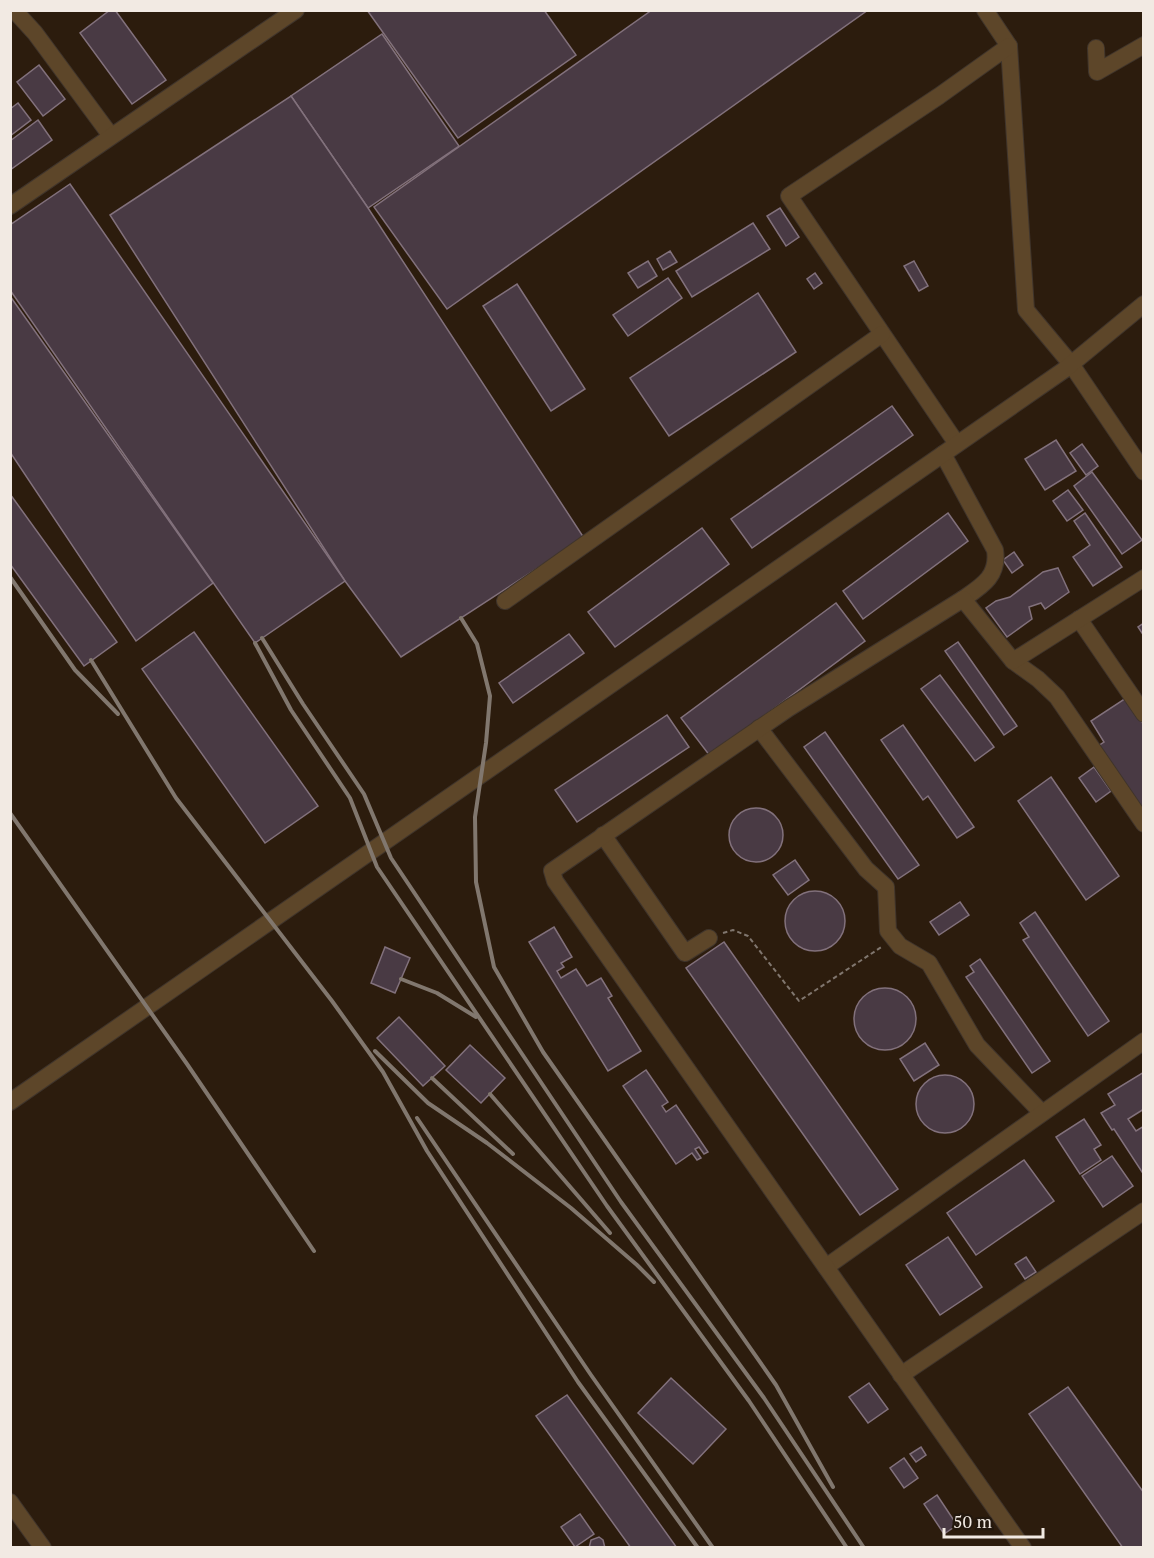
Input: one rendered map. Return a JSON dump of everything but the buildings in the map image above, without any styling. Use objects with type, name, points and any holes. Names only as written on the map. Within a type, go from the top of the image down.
[{"type":"street","points":[[14,10],[34,33],[111,136]]},
{"type":"street","points":[[10,206],[296,10]]},
{"type":"street","points":[[985,10],[1009,46],[1026,310],[1143,472]]},
{"type":"street","points":[[1096,48],[1097,72],[1143,45]]},
{"type":"street","points":[[957,444],[789,196],[939,96],[1009,46]]},
{"type":"street","points":[[10,1102],[1067,367],[1143,304]]},
{"type":"street","points":[[505,602],[882,334]]},
{"type":"street","points":[[943,454],[995,550],[994,571],[986,583],[759,728],[552,871],[555,880],[1023,1548]]},
{"type":"street","points":[[1013,661],[1143,578]]},
{"type":"street","points":[[963,599],[1013,661],[1038,679],[1057,697],[1143,824]]},
{"type":"street","points":[[1079,619],[1143,714]]},
{"type":"street","points":[[759,728],[866,869],[886,887],[888,931],[900,946],[929,963],[977,1045],[1042,1113]]},
{"type":"street","points":[[603,835],[685,953],[709,938]]},
{"type":"street","points":[[826,1267],[1143,1041]]},
{"type":"street","points":[[902,1375],[1143,1211]]},
{"type":"street","points":[[10,1502],[43,1548]]},
{"type":"path","points":[[709,938],[733,930],[748,936],[799,1001],[894,939]]},
{"type":"shaded area","points":[[11,11],[1143,11],[1143,1547],[11,1547]]},
{"type":"railway","points":[[10,577],[75,670],[118,714]]},
{"type":"railway","points":[[461,618],[477,644],[490,696],[486,743],[475,817],[476,882],[494,967],[543,1052],[776,1385],[833,1487]]},
{"type":"railway","points":[[262,638],[303,704],[364,794],[391,858],[621,1202],[764,1398],[864,1548]]},
{"type":"railway","points":[[255,643],[291,710],[350,798],[377,867],[607,1206],[749,1401],[847,1548]]},
{"type":"railway","points":[[91,660],[176,798],[332,1001],[383,1072],[427,1151],[578,1382],[698,1548]]},
{"type":"railway","points":[[10,813],[187,1064],[314,1251]]},
{"type":"railway","points":[[401,979],[437,993],[476,1017]]},
{"type":"railway","points":[[375,1051],[428,1103],[487,1143],[571,1208],[654,1282]]},
{"type":"railway","points":[[432,1078],[513,1154]]},
{"type":"railway","points":[[490,1094],[610,1233]]},
{"type":"railway","points":[[417,1118],[591,1375],[713,1548]]}]
